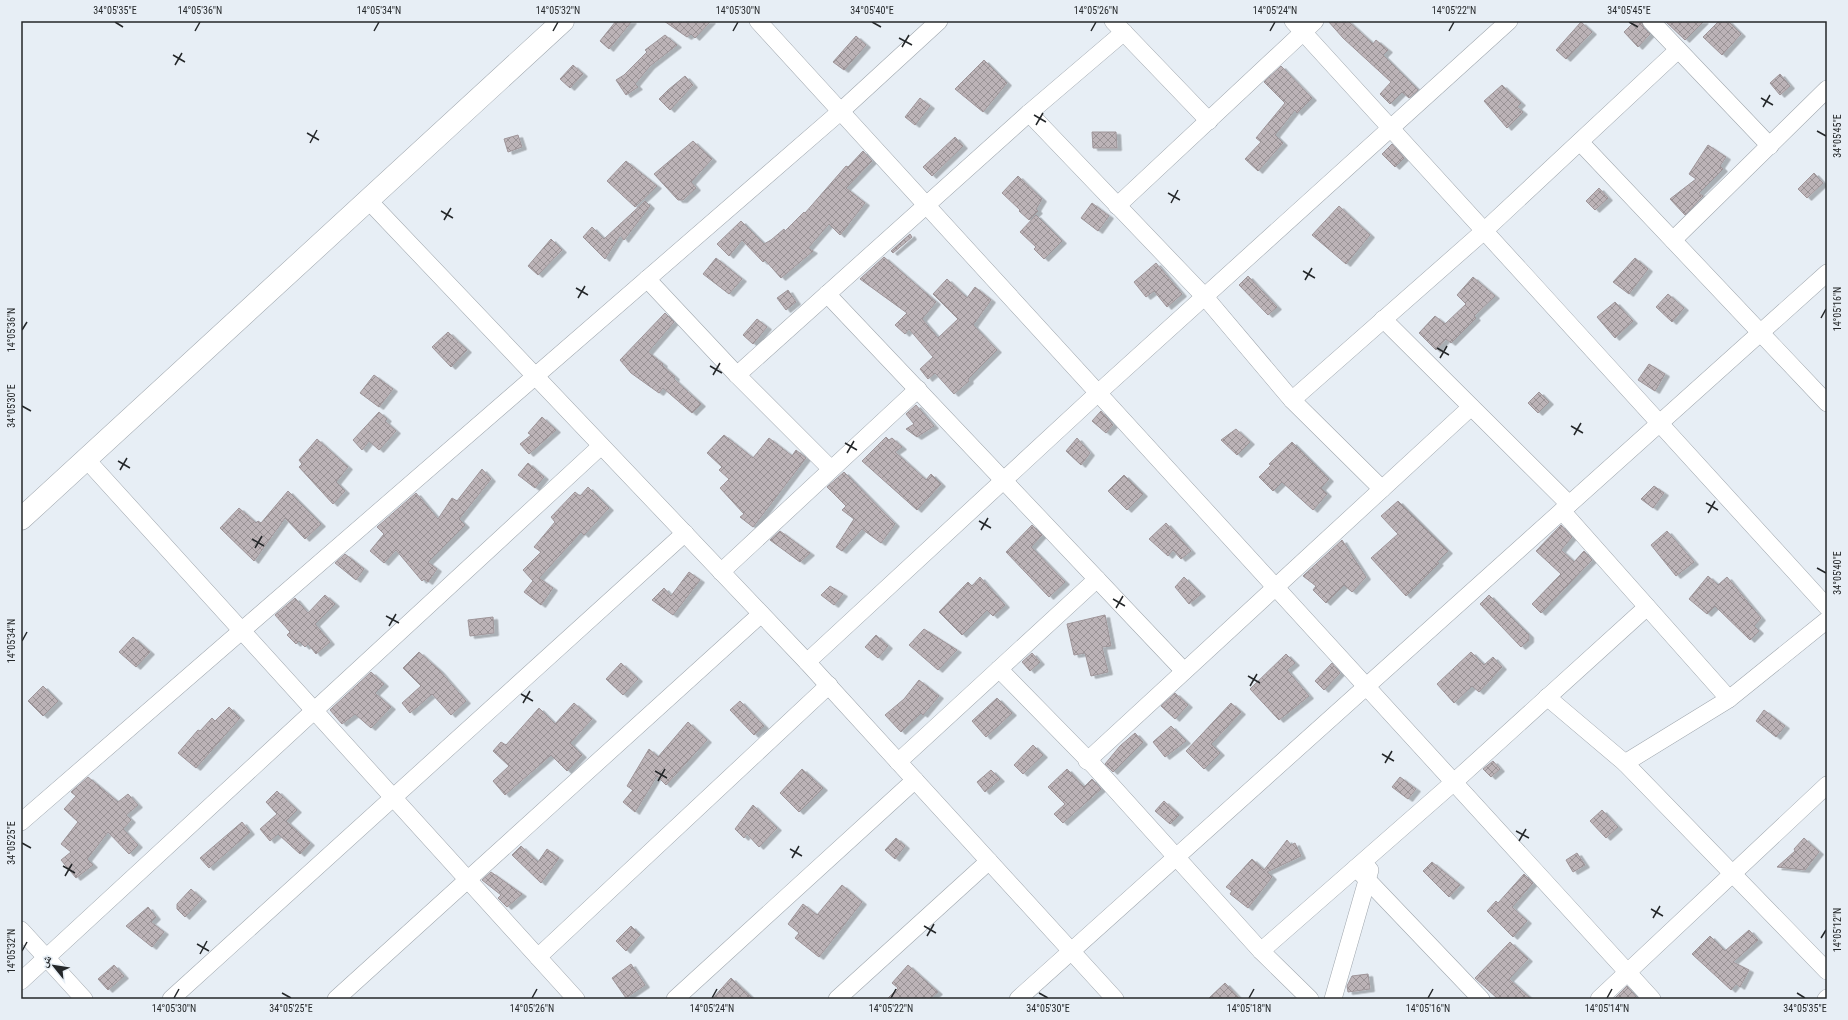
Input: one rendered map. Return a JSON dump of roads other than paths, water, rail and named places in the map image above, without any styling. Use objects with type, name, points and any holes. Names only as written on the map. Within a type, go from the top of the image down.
[{"type":"main road","points":[[21,519],[563,21]]},
{"type":"street","points":[[758,21],[1652,999]]},
{"type":"street","points":[[21,822],[840,111],[939,21]]},
{"type":"street","points":[[1117,206],[1209,121],[1298,27],[1316,21]]},
{"type":"street","points":[[807,662],[1098,393],[1509,21]]},
{"type":"street","points":[[1651,21],[1770,146]]},
{"type":"street","points":[[737,375],[1029,113],[1118,26],[1209,121]]},
{"type":"street","points":[[1298,27],[1827,607]]},
{"type":"street","points":[[1292,400],[1484,231],[1678,50]]},
{"type":"street","points":[[1673,240],[1827,89]]},
{"type":"street","points":[[1029,113],[1205,297],[1292,400],[1382,489]]},
{"type":"street","points":[[1580,142],[1827,403]]},
{"type":"street","points":[[368,200],[829,685],[1115,999]]},
{"type":"street","points":[[1018,999],[1827,273]]},
{"type":"street","points":[[647,279],[737,375],[832,469]]},
{"type":"street","points":[[827,294],[1184,671]]},
{"type":"street","points":[[1383,319],[1471,407],[1566,508],[1647,607],[1729,699]]},
{"type":"street","points":[[721,572],[918,389]]},
{"type":"street","points":[[1087,760],[1471,407]]},
{"type":"street","points":[[21,981],[601,446]]},
{"type":"street","points":[[86,459],[576,999]]},
{"type":"street","points":[[171,999],[685,533]]},
{"type":"street","points":[[898,762],[1098,579]]},
{"type":"street","points":[[1261,951],[1361,873],[1380,846],[1454,782],[1647,607]]},
{"type":"street","points":[[336,999],[762,614]]},
{"type":"street","points":[[1625,763],[1729,699],[1827,620]]},
{"type":"street","points":[[999,669],[1087,760],[1261,951],[1310,999]]},
{"type":"street","points":[[538,957],[829,685]]},
{"type":"street","points":[[1547,697],[1625,763],[1827,971]]},
{"type":"street","points":[[675,999],[915,780]]},
{"type":"street","points":[[1598,999],[1827,785]]},
{"type":"street","points":[[837,999],[989,861]]},
{"type":"street","points":[[1333,999],[1361,873]]},
{"type":"street","points":[[1361,873],[1481,999]]},
{"type":"street","points":[[21,930],[84,999]]}]
